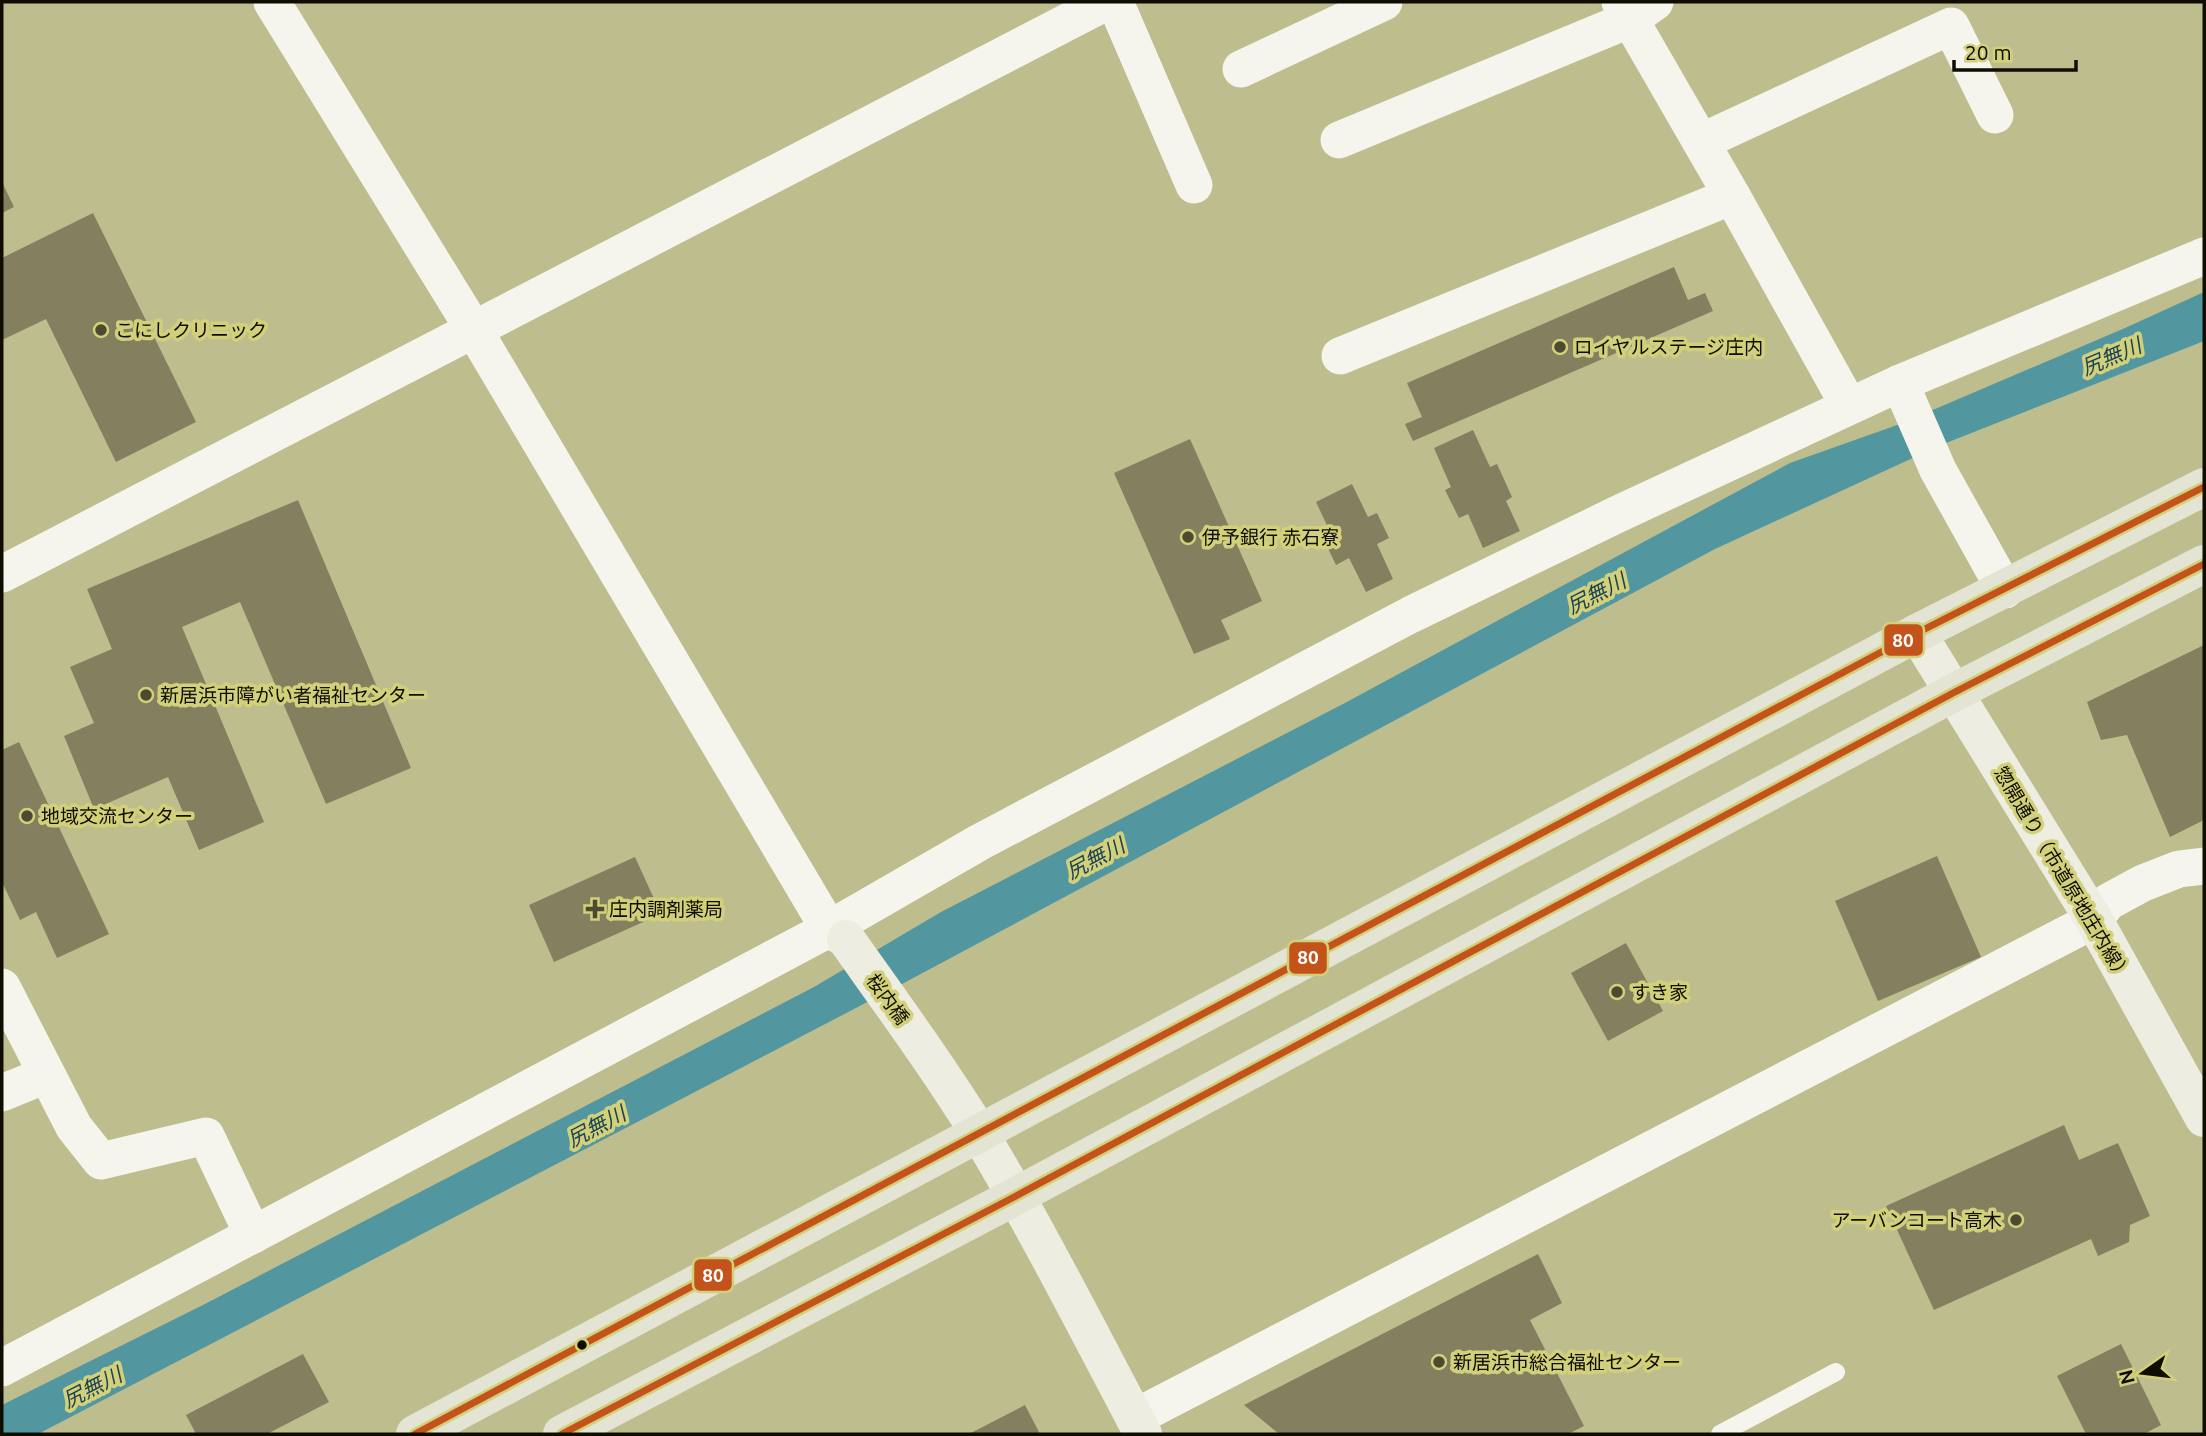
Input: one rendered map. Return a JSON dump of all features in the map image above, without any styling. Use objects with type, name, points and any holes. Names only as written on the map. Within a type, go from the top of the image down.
[{"type":"main road","points":[[415,1434],[1917,633],[2204,488]]},
{"type":"main road","points":[[562,1434],[1016,1196],[1953,693],[2204,564]]},
{"type":"street","points":[[272,2],[474,330],[837,934]]},
{"type":"street","points":[[2,574],[1106,2]]},
{"type":"street","points":[[1115,2],[1194,185]]},
{"type":"street","points":[[1241,69],[1384,2]]},
{"type":"street","points":[[1339,140],[1635,8],[1702,142],[1849,406]]},
{"type":"street","points":[[1702,142],[1951,26],[1995,115]]},
{"type":"street","points":[[1340,356],[1732,196]]},
{"type":"street","points":[[2,1368],[253,1235],[837,934],[980,842],[1410,615],[1849,406],[1904,392],[2204,256]]},
{"type":"street","points":[[1904,392],[1938,470],[2005,590]]},
{"type":"street","name":"惣開通り（市道原地庄内線）","points":[[1917,633],[2094,920],[2204,1118]]},
{"type":"street","points":[[1139,1426],[2094,920],[2108,902],[2143,883],[2179,869],[2204,866]]},
{"type":"street","name":"桜内橋","points":[[837,934],[931,1058],[979,1134],[1016,1196],[1139,1426]]},
{"type":"street","points":[[2,987],[74,1128],[101,1161],[206,1136],[253,1235]]},
{"type":"street","points":[[2,1093],[46,1074]]},
{"type":"lane","points":[[1720,1434],[1836,1372]]},
{"type":"water","name":"尻無川","points":[[2204,292],[2204,341],[1941,445],[1715,549],[902,984],[38,1434],[2,1434],[2,1405],[203,1305],[814,987],[941,912],[1343,704],[1790,463],[1900,424]]},
{"type":"building","points":[[2,182],[14,207],[2,213]]},
{"type":"building","name":"こにしクリニック","points":[[93,213],[196,422],[116,462],[46,319],[2,340],[2,258]]},
{"type":"building","name":"ロイヤルステージ庄内","points":[[1674,267],[1688,300],[1705,293],[1713,311],[1413,441],[1405,424],[1422,417],[1407,383]]},
{"type":"building","points":[[1473,430],[1490,467],[1497,464],[1512,497],[1506,501],[1520,531],[1483,548],[1468,514],[1459,518],[1445,490],[1451,487],[1434,448]]},
{"type":"building","name":"伊予銀行 赤石寮","points":[[1190,439],[1262,601],[1221,620],[1230,639],[1194,654],[1114,473]]},
{"type":"building","points":[[1352,484],[1368,517],[1377,513],[1389,538],[1377,544],[1393,579],[1366,592],[1349,558],[1336,565],[1325,542],[1333,538],[1316,502]]},
{"type":"building","name":"新居浜市障がい者福祉センター","points":[[298,500],[411,768],[326,804],[240,602],[182,627],[264,822],[199,850],[168,777],[94,809],[64,736],[94,723],[70,667],[112,649],[87,589]]},
{"type":"building","points":[[2204,645],[2204,820],[2170,837],[2127,735],[2101,740],[2087,702]]},
{"type":"building","name":"地域交流センター","points":[[19,742],[109,934],[57,958],[36,912],[20,920],[2,882],[2,750]]},
{"type":"building","points":[[1937,856],[1981,957],[1878,1001],[1835,901]]},
{"type":"building","name":"庄内調剤薬局","points":[[635,857],[661,914],[554,962],[529,905]]},
{"type":"building","name":"すき家","points":[[1626,943],[1663,1011],[1608,1041],[1571,973]]},
{"type":"building","name":"アーバンコート高木","points":[[2064,1125],[2079,1160],[2118,1143],[2150,1216],[2130,1225],[2129,1242],[2098,1256],[2091,1239],[1934,1310],[1886,1206]]},
{"type":"building","name":"新居浜市総合福祉センター","points":[[1538,1254],[1562,1303],[1530,1320],[1584,1426],[1568,1434],[1279,1434],[1244,1405]]},
{"type":"building","points":[[2121,1344],[2161,1425],[2144,1434],[2086,1434],[2057,1376]]},
{"type":"building","points":[[303,1354],[329,1402],[267,1434],[196,1434],[186,1415]]},
{"type":"building","points":[[1025,1405],[1040,1434],[969,1434]]},
{"type":"transit line","name":"80","points":[[415,1434],[1917,633],[2204,487]]},
{"type":"transit line","name":"80","points":[[562,1434],[1016,1196],[1953,693],[2204,564]]},
{"type":"place","name":"こにしクリニック","points":[[101,330]]},
{"type":"place","name":"ロイヤルステージ庄内","points":[[1560,347]]},
{"type":"place","name":"伊予銀行 赤石寮","points":[[1188,537]]},
{"type":"place","name":"新居浜市障がい者福祉センター","points":[[146,695]]},
{"type":"place","name":"地域交流センター","points":[[27,816]]},
{"type":"place","name":"庄内調剤薬局","points":[[595,909]]},
{"type":"place","name":"すき家","points":[[1617,992]]},
{"type":"place","name":"アーバンコート高木","points":[[2016,1220]]},
{"type":"place","name":"新居浜市総合福祉センター","points":[[1439,1362]]}]
